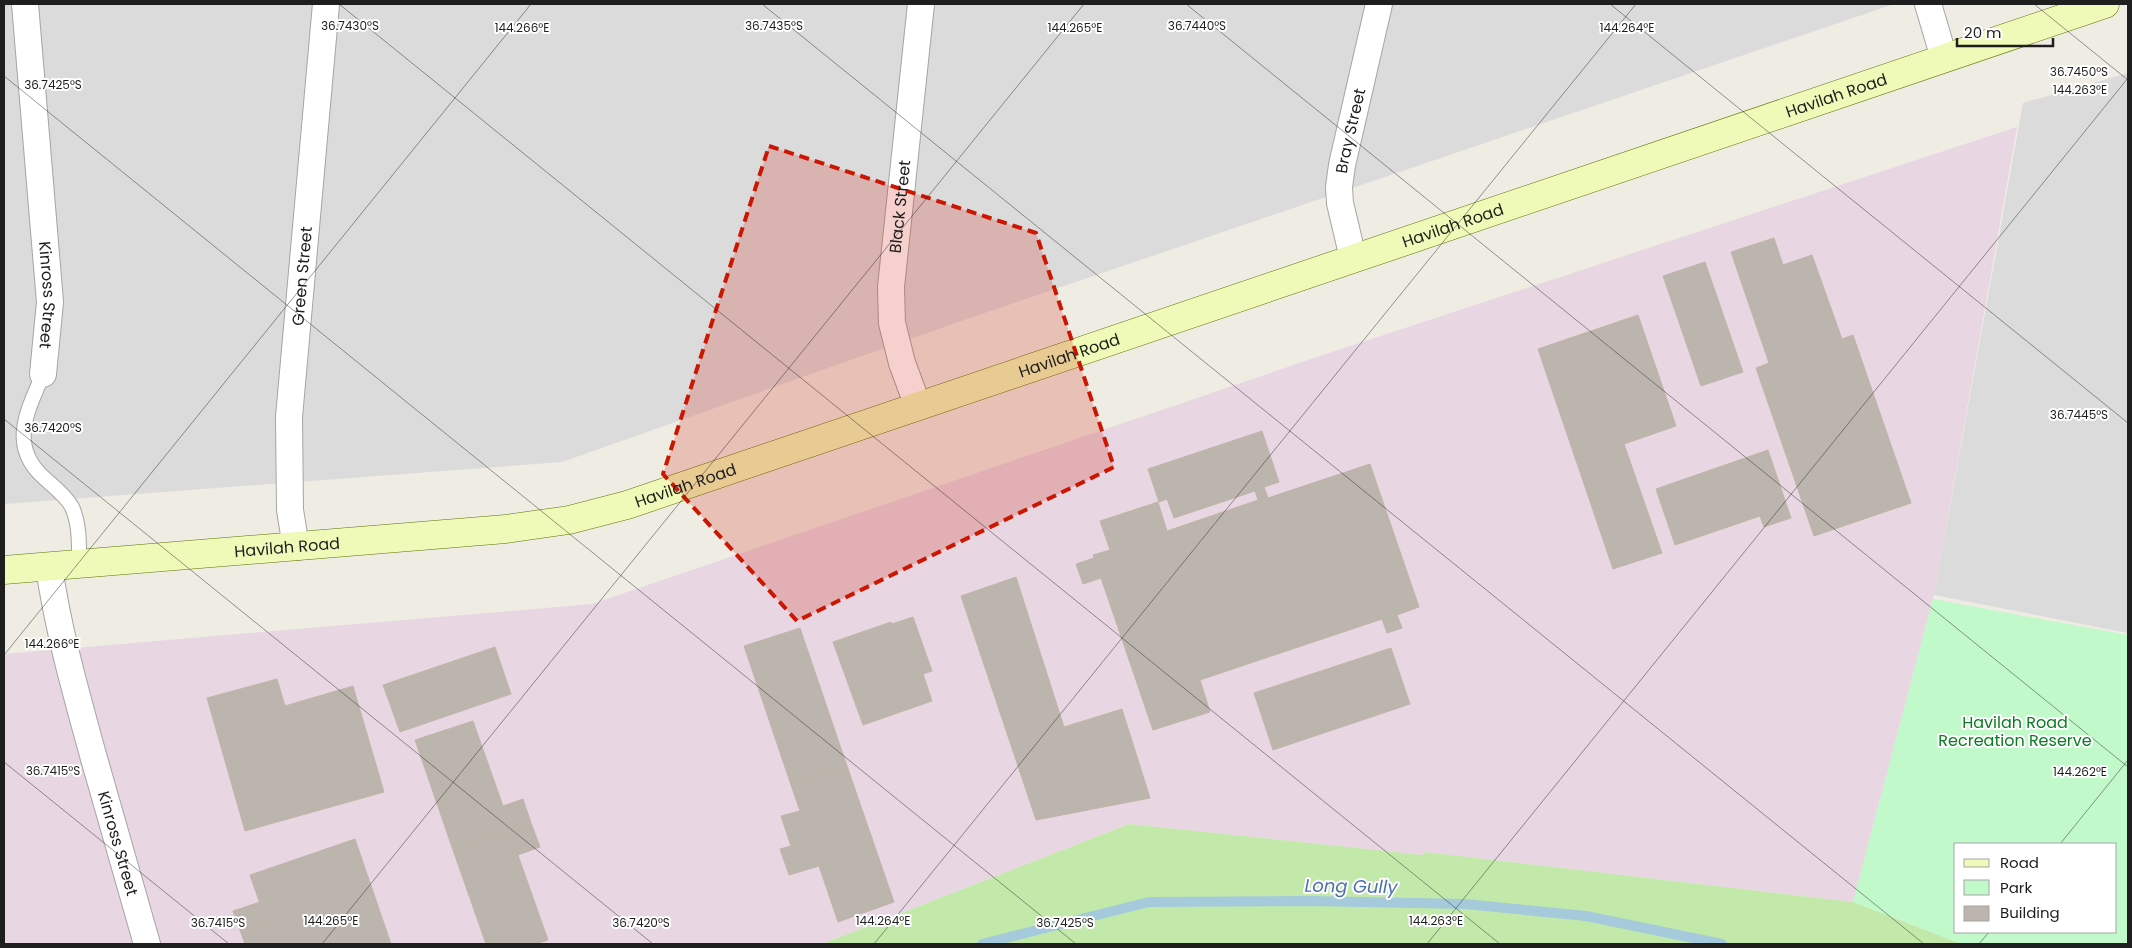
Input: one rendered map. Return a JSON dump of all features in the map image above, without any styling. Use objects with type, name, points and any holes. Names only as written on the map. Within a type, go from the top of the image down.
[{"type":"street","name":"Kinross Street","points":[[25,4],[50,302],[42,374]]},
{"type":"street","name":"Green Street","points":[[296,547],[290,510],[289,417],[326,4]]},
{"type":"street","name":"Black Street","points":[[918,406],[902,363],[892,323],[891,287],[921,4]]},
{"type":"street","name":"Bray Street","points":[[1353,258],[1340,203],[1339,187],[1342,165],[1379,4]]},
{"type":"street","points":[[1928,4],[1944,58]]},
{"type":"street","name":"Havilah Road","points":[[4,570],[506,528],[569,520],[627,505],[2105,4]]},
{"type":"street","name":"Kinross Street","points":[[49,567],[57,614],[83,717],[147,944]]},
{"type":"lane","name":"Kinross Street","points":[[42,374],[25,418],[24,448],[38,472],[72,507],[78,528],[79,564]]},
{"type":"highlighted area","points":[[769,146],[1036,233],[1114,467],[797,621],[663,474]]},
{"type":"shaded area","points":[[4,4],[1894,4],[964,320],[562,462],[4,504]]},
{"type":"shaded area","points":[[2128,73],[2128,633],[1934,595],[2023,103]]},
{"type":"shaded area","points":[[2017,127],[1934,595],[1853,902],[1425,852],[1423,855],[1129,824],[822,944],[4,944],[4,654],[592,604],[1332,352]]},
{"type":"green space","name":"Havilah Road Recreation Reserve","points":[[1933,599],[2128,635],[2128,944],[1962,944],[1853,902]]},
{"type":"green space","points":[[1129,824],[1423,855],[1425,852],[1853,902],[1962,944],[822,944]]},
{"type":"building","points":[[1774,238],[1783,265],[1812,255],[1842,339],[1853,335],[1911,503],[1814,536],[1756,368],[1769,363],[1731,252]]},
{"type":"building","points":[[1705,262],[1743,372],[1701,386],[1663,276]]},
{"type":"building","points":[[1638,315],[1676,426],[1624,444],[1662,553],[1613,569],[1538,349]]},
{"type":"building","points":[[1262,431],[1279,482],[1264,487],[1268,498],[1370,464],[1419,607],[1397,615],[1402,628],[1387,633],[1382,619],[1200,680],[1210,712],[1153,730],[1101,578],[1083,584],[1076,564],[1094,558],[1093,555],[1110,550],[1100,521],[1158,502],[1167,531],[1258,500],[1255,491],[1174,518],[1167,499],[1159,502],[1148,469]]},
{"type":"building","points":[[1768,450],[1791,518],[1764,527],[1760,516],[1675,545],[1656,489]]},
{"type":"building","points":[[1016,577],[1064,727],[1122,709],[1150,798],[1036,820],[961,596]]},
{"type":"building","points":[[913,617],[932,671],[923,674],[932,701],[863,725],[833,642],[891,622],[892,624]]},
{"type":"building","points":[[800,628],[847,766],[791,785],[744,646]]},
{"type":"building","points":[[495,647],[511,694],[400,732],[383,685]]},
{"type":"building","points":[[1391,648],[1410,704],[1273,750],[1254,693]]},
{"type":"building","points":[[277,679],[285,706],[353,686],[384,792],[245,831],[207,698]]},
{"type":"building","points":[[473,721],[503,806],[523,799],[531,823],[453,850],[415,740]]},
{"type":"building","points":[[847,766],[894,902],[838,922],[819,866],[789,875],[780,849],[791,846],[781,816],[800,811],[791,785]]},
{"type":"building","points":[[531,823],[540,847],[518,855],[548,940],[536,944],[486,944],[453,850]]},
{"type":"building","points":[[355,839],[391,944],[274,944],[250,875]]},
{"type":"building","points":[[260,902],[274,944],[245,944],[233,911]]},
{"type":"waterway","name":"Long Gully","points":[[982,944],[1149,902],[1309,901],[1465,904],[1586,916],[1722,944]]}]
